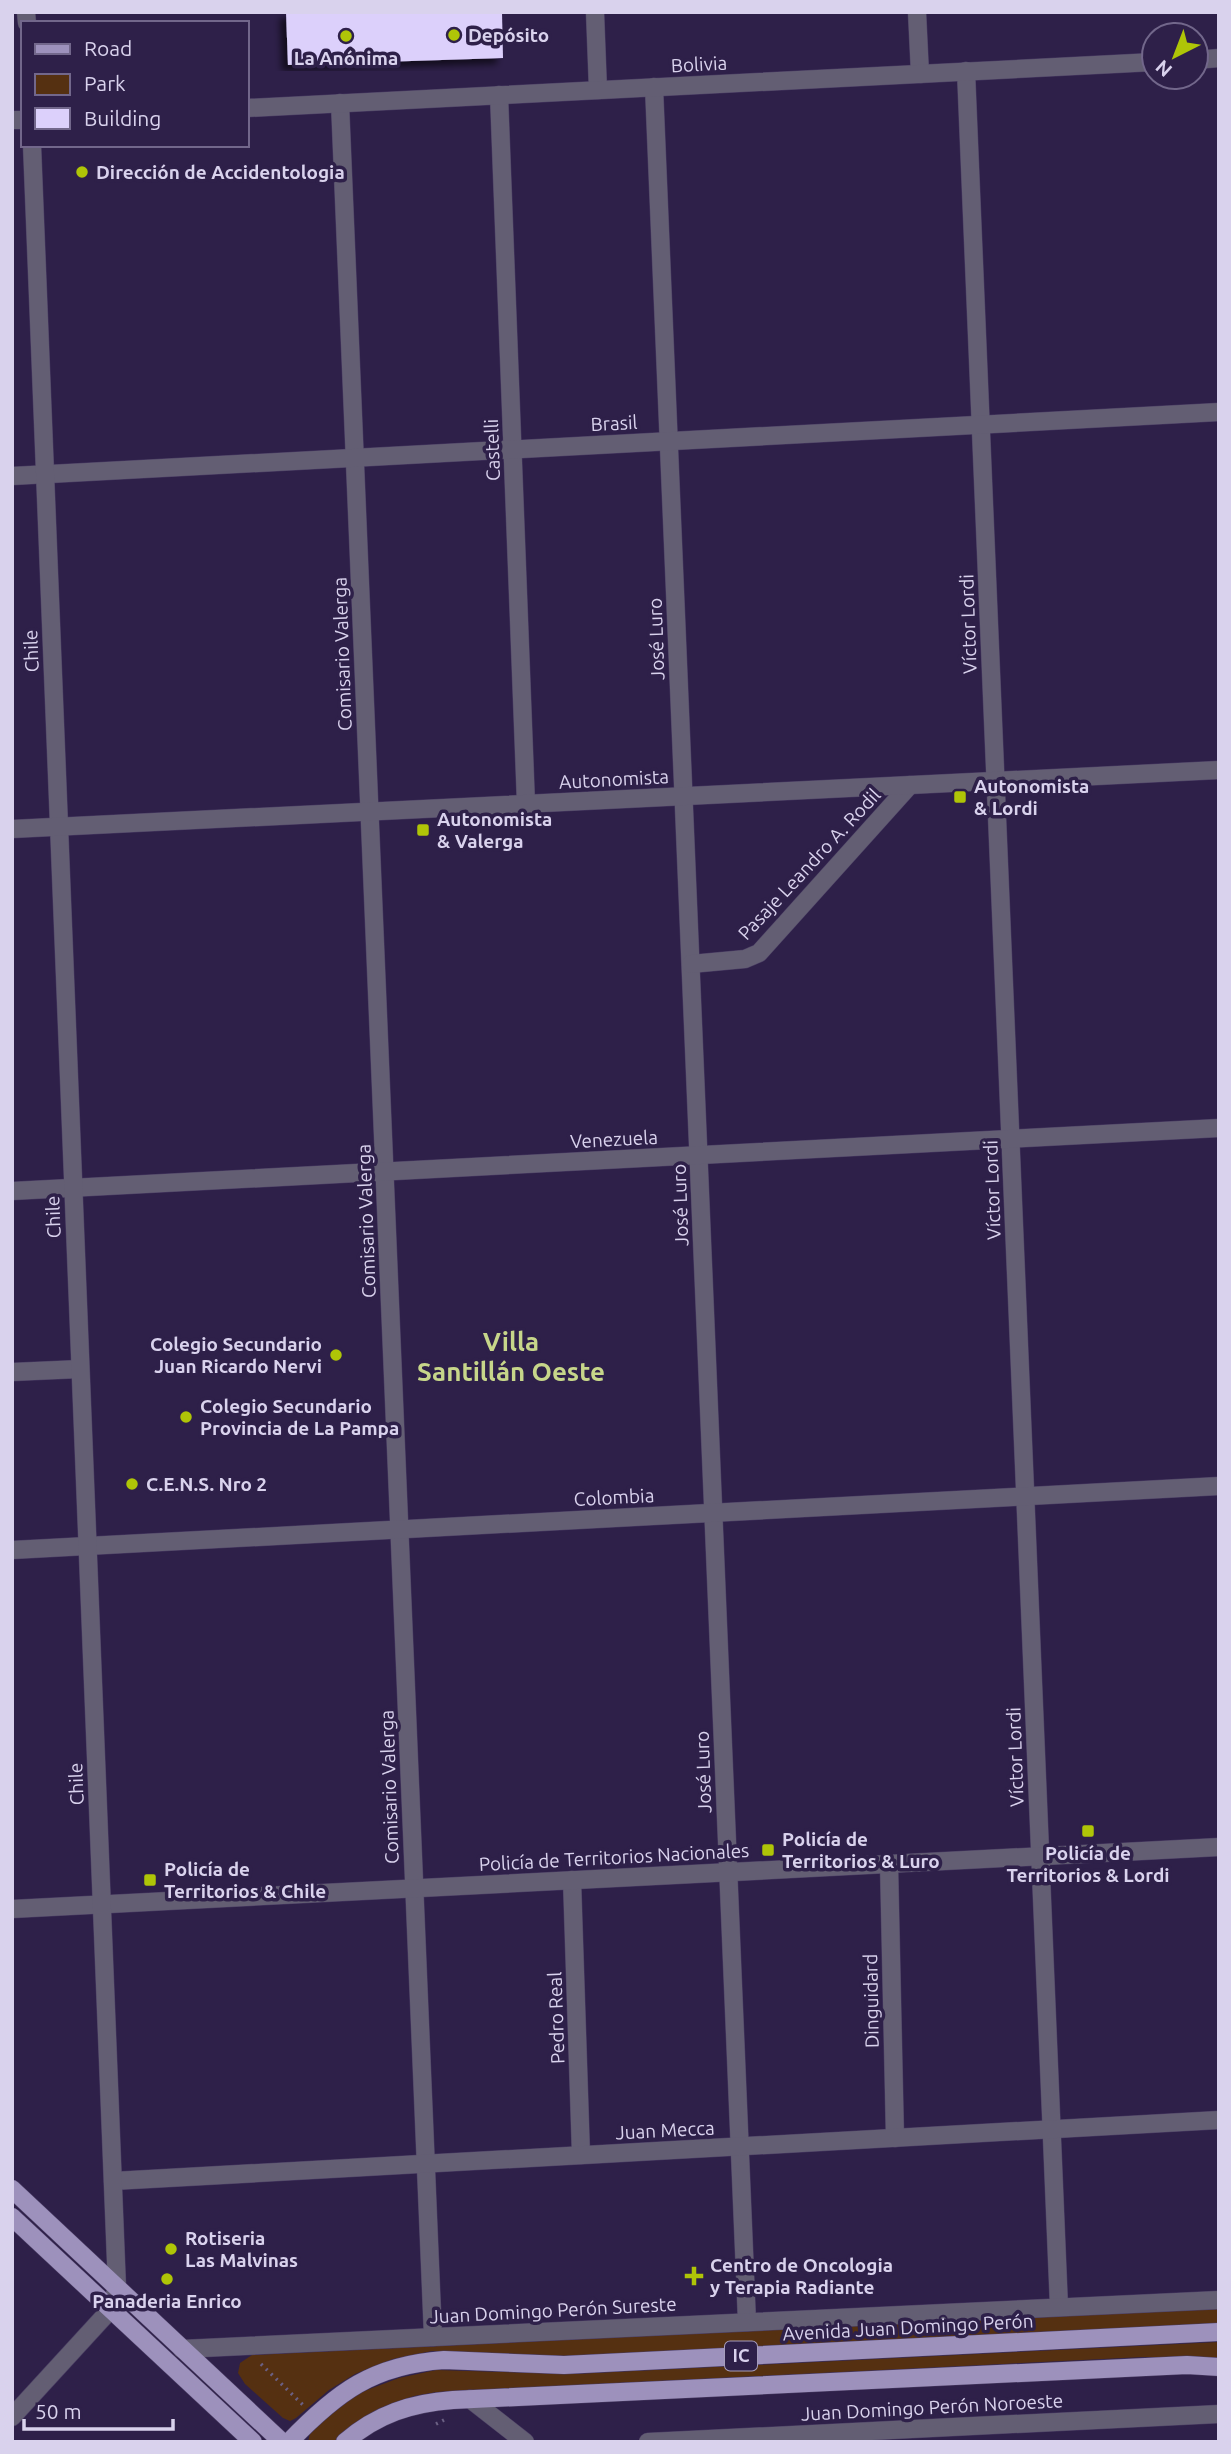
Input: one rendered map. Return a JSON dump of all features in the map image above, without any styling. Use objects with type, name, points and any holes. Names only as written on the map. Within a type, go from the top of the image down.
[{"type":"main road","points":[[12,2189],[282,2442]]},
{"type":"main road","points":[[12,2217],[253,2442]]},
{"type":"main road","name":"Avenida Juan Domingo Perón","points":[[289,2442],[321,2409],[343,2392],[386,2371],[425,2361],[564,2365],[1219,2332]]},
{"type":"main road","name":"IC","points":[[345,2442],[371,2423],[401,2408],[427,2402],[1187,2365],[1219,2367]]},
{"type":"street","points":[[595,12],[598,90]]},
{"type":"street","points":[[917,12],[920,74]]},
{"type":"street","name":"Bolivia","points":[[248,108],[1140,63]]},
{"type":"street","name":"Víctor Lordi","points":[[966,71],[1059,2307]]},
{"type":"street","name":"José Luro","points":[[654,87],[747,2322]]},
{"type":"street","name":"Castelli","points":[[499,95],[526,804]]},
{"type":"street","name":"Comisario Valerga","points":[[341,103],[433,2337]]},
{"type":"street","name":"Chile","points":[[32,147],[117,2287],[111,2309]]},
{"type":"street","name":"Brasil","points":[[12,476],[1219,412]]},
{"type":"street","name":"Autonomista","points":[[12,829],[1219,770]]},
{"type":"street","name":"Pasaje Leandro A. Rodil","points":[[691,964],[745,959],[759,953],[910,785]]},
{"type":"street","name":"Venezuela","points":[[12,1191],[1219,1128]]},
{"type":"street","points":[[12,1373],[80,1369]]},
{"type":"street","name":"Colombia","points":[[12,1550],[1219,1486]]},
{"type":"street","name":"Policía de Territorios Nacionales","points":[[12,1909],[1219,1847]]},
{"type":"street","name":"Dinguidard","points":[[889,1864],[895,2138]]},
{"type":"street","name":"Pedro Real","points":[[572,1880],[581,2155]]},
{"type":"street","name":"Juan Mecca","points":[[113,2181],[1219,2120]]},
{"type":"street","name":"Juan Domingo Perón Sureste","points":[[182,2348],[1219,2300]]},
{"type":"street","points":[[12,2417],[111,2309]]},
{"type":"street","points":[[470,2399],[525,2442]]},
{"type":"street","name":"Juan Domingo Perón Noroeste","points":[[648,2442],[1219,2414]]},
{"type":"path","points":[[252,2356],[306,2409]]},
{"type":"green space","points":[[1219,2308],[1219,2323],[1194,2325],[565,2356],[432,2351],[393,2359],[355,2374],[329,2390],[290,2421],[283,2418],[245,2384],[238,2373],[240,2363],[252,2355]]},
{"type":"green space","points":[[1219,2342],[1219,2358],[1143,2357],[437,2392],[414,2396],[380,2408],[333,2442],[308,2442],[310,2433],[359,2393],[399,2378],[436,2370],[574,2374]]},
{"type":"building","points":[[286,12],[502,12],[503,58],[288,65]]},
{"type":"place","name":"Depósito","points":[[454,35]]},
{"type":"place","name":"La Anónima","points":[[346,36]]},
{"type":"place","name":"Dirección de Accidentologia","points":[[82,172]]},
{"type":"place","name":"Autonomista & Lordi","points":[[960,797]]},
{"type":"place","name":"Autonomista & Valerga","points":[[423,830]]},
{"type":"place","name":"Colegio Secundario Juan Ricardo Nervi","points":[[336,1355]]},
{"type":"place","name":"Colegio Secundario Provincia de La Pampa","points":[[186,1417]]},
{"type":"place","name":"C.E.N.S. Nro 2","points":[[132,1484]]},
{"type":"place","name":"Policía de Territorios & Lordi","points":[[1088,1831]]},
{"type":"place","name":"Policía de Territorios & Luro","points":[[768,1850]]},
{"type":"place","name":"Policía de Territorios & Chile","points":[[150,1880]]},
{"type":"place","name":"Rotiseria Las Malvinas","points":[[171,2249]]},
{"type":"place","name":"Centro de Oncologia y Terapia Radiante","points":[[694,2276]]},
{"type":"place","name":"Panaderia Enrico","points":[[167,2279]]},
{"type":"district","name":"Villa Santillán Oeste","points":[[511,1357]]}]
